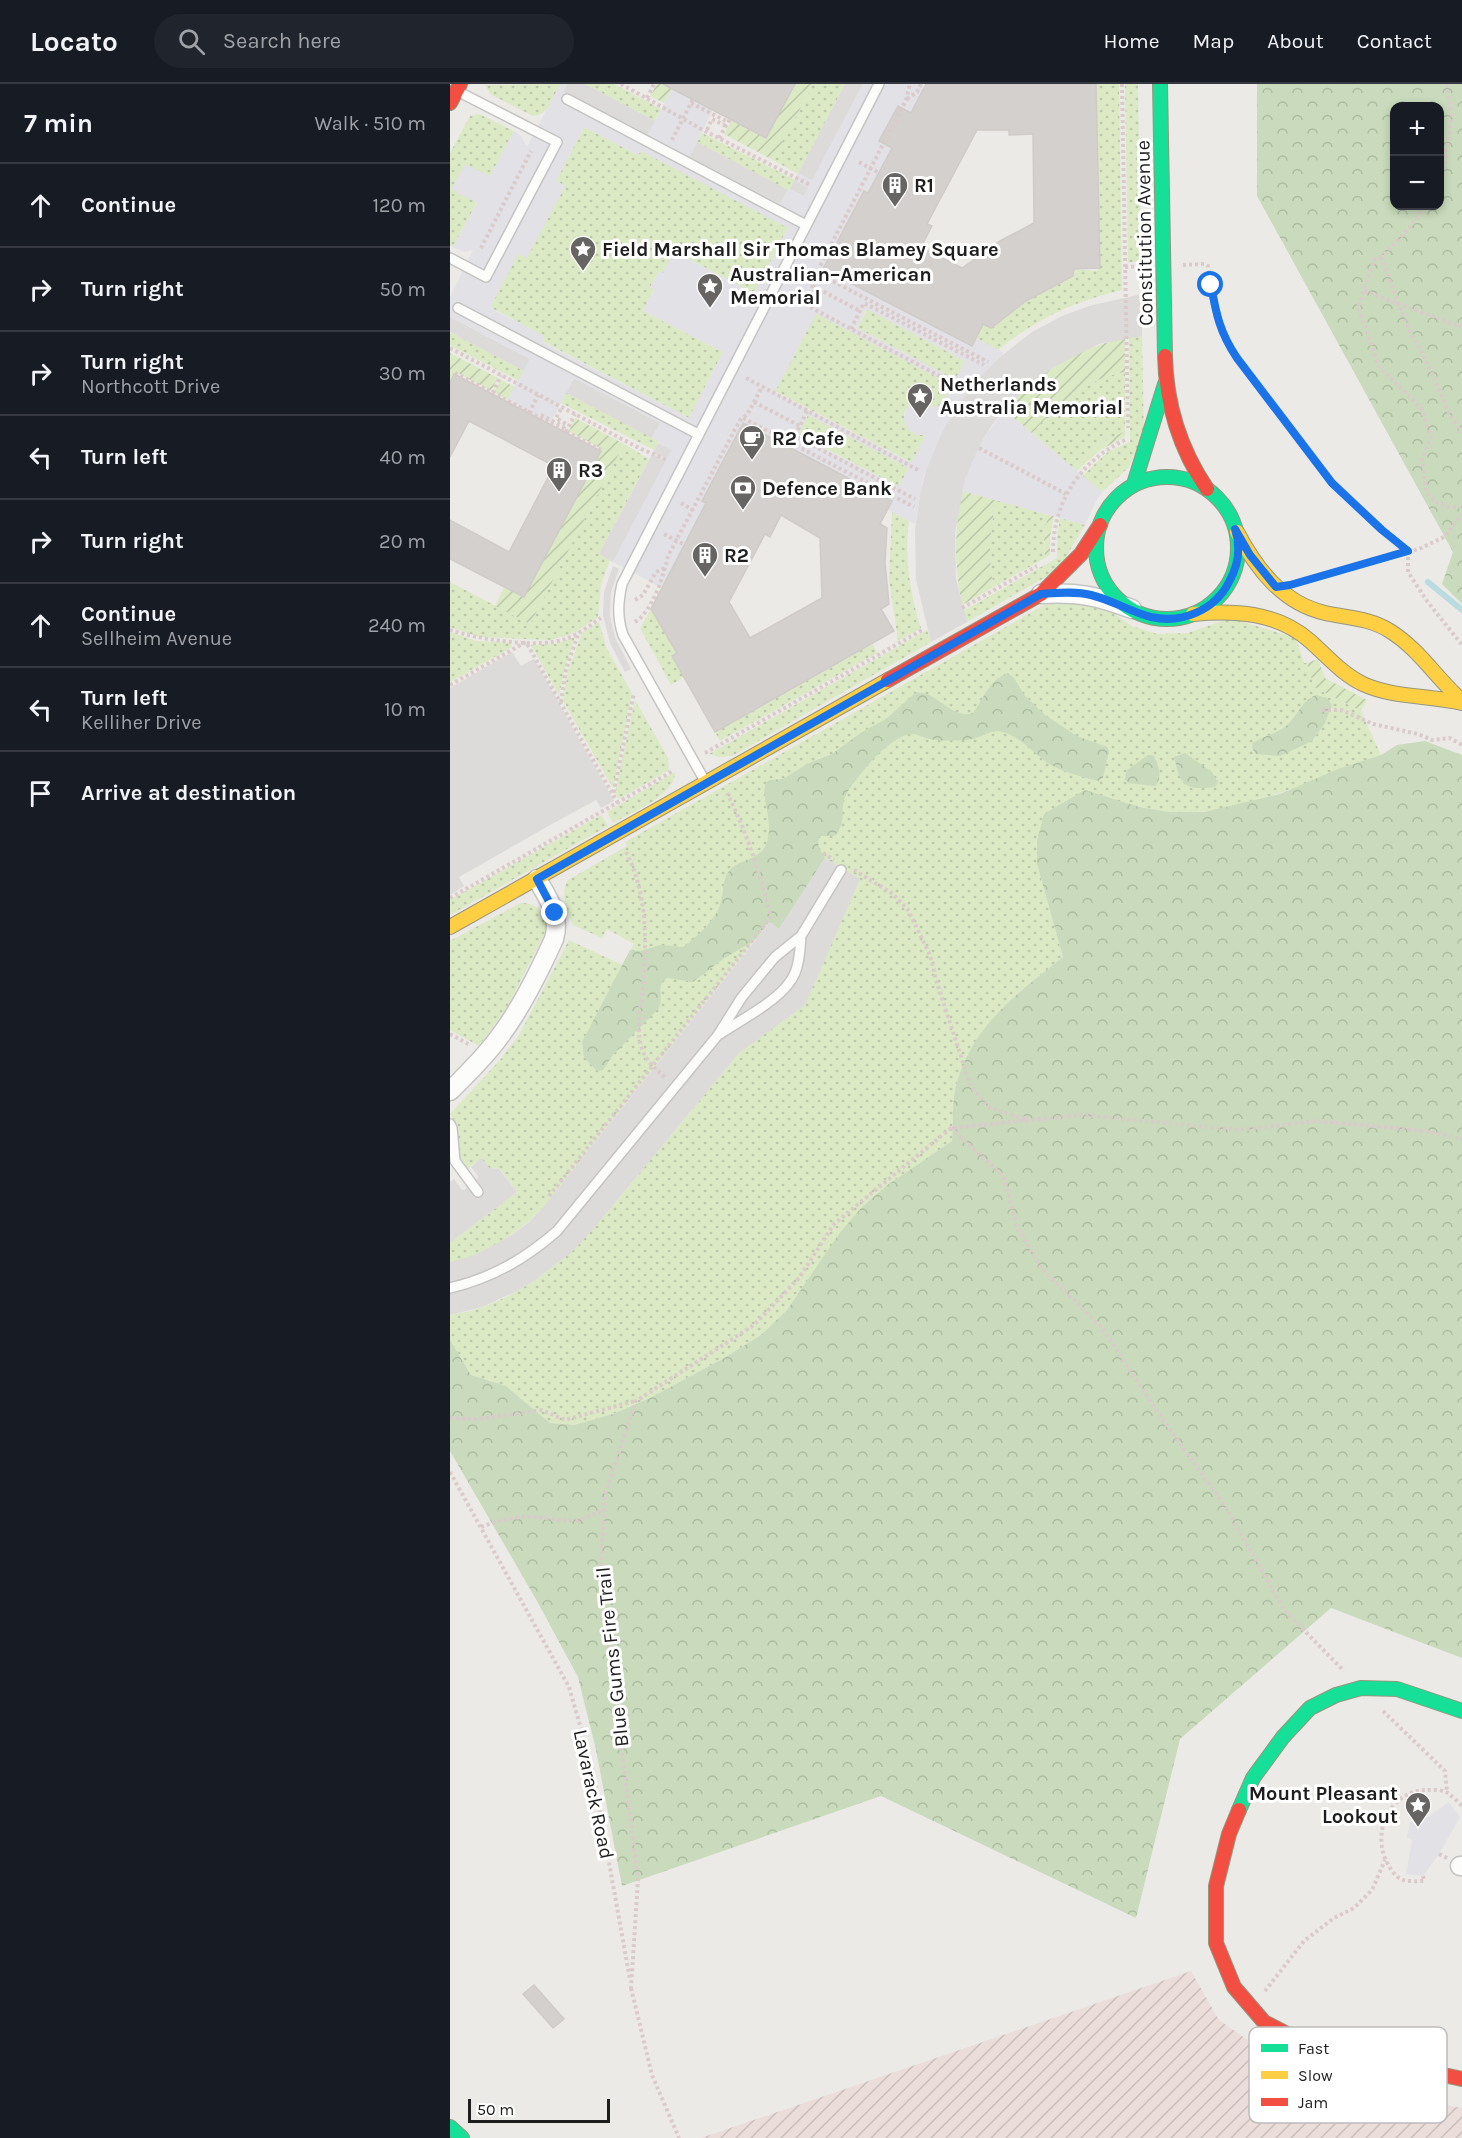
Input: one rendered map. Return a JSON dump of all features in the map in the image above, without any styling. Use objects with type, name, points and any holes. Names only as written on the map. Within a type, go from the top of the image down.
[{"type":"street","name":"Constitution Avenue","points":[[1160,84],[1166,382],[1180,441],[1207,489]]},
{"type":"street","points":[[450,103],[456,87]]},
{"type":"street","name":"Constitution Avenue","points":[[1134,484],[1166,382]]},
{"type":"street","points":[[450,927],[1041,594],[1079,558],[1110,506],[1125,490],[1134,484],[1155,478],[1177,477],[1207,489],[1223,504],[1250,555],[1276,587],[1306,608],[1362,619],[1388,630],[1409,644],[1444,686],[1462,702]]},
{"type":"street","points":[[1100,525],[1096,557],[1103,578],[1115,596],[1132,609]]},
{"type":"street","points":[[1191,615],[1213,602],[1227,586],[1238,555],[1235,529]]},
{"type":"street","points":[[1041,594],[1089,594],[1142,614],[1163,619],[1222,612],[1273,619],[1302,633],[1339,669],[1366,685],[1391,692],[1462,702]]},
{"type":"street","points":[[450,1091],[484,1057],[513,1017],[554,939],[557,926],[555,913],[537,879]]},
{"type":"street","points":[[1274,2027],[1264,2022],[1234,1988],[1216,1943],[1216,1886],[1229,1834],[1253,1778],[1283,1737],[1310,1708],[1336,1695],[1361,1688],[1397,1689],[1462,1711]]},
{"type":"street","points":[[1447,2076],[1462,2079]]},
{"type":"street","points":[[450,2127],[462,2138]]},
{"type":"lane","points":[[712,779],[626,640],[620,626],[618,606],[626,573],[879,84]]},
{"type":"lane","points":[[450,258],[486,277],[556,142],[456,87]]},
{"type":"lane","points":[[567,99],[806,225]]},
{"type":"lane","points":[[458,308],[698,434]]},
{"type":"lane","points":[[450,1288],[471,1283],[506,1268],[547,1240],[578,1206],[718,1035],[742,997],[775,957],[801,936],[845,867]]},
{"type":"lane","points":[[718,1035],[773,999],[786,987],[797,968],[801,936]]},
{"type":"lane","points":[[450,1124],[456,1164],[478,1192]]},
{"type":"path","points":[[621,84],[706,132],[810,185]]},
{"type":"path","points":[[647,98],[654,84]]},
{"type":"path","points":[[806,305],[817,273],[906,100],[910,84]]},
{"type":"path","points":[[906,100],[916,92],[921,84]]},
{"type":"path","points":[[1053,557],[1057,517],[1066,494],[1076,478],[1091,462],[1110,448],[1128,439],[1122,84]]},
{"type":"path","points":[[1444,165],[1452,117],[1446,84]]},
{"type":"path","points":[[666,151],[692,101],[726,121],[724,125],[712,119],[706,132]]},
{"type":"path","points":[[720,138],[730,119]]},
{"type":"path","points":[[481,248],[531,151]]},
{"type":"path","points":[[859,162],[879,172]]},
{"type":"path","points":[[1421,210],[1411,226],[1381,257],[1374,260],[1358,307],[1379,367],[1421,408],[1431,437],[1422,460],[1426,492],[1436,501],[1448,507],[1462,507]]},
{"type":"path","points":[[1381,257],[1398,303],[1450,415],[1462,433]]},
{"type":"path","points":[[1205,264],[1210,270],[1219,324],[1237,358],[1332,483],[1408,551]]},
{"type":"path","points":[[817,273],[986,364],[864,303],[851,329]]},
{"type":"path","points":[[813,286],[860,311]]},
{"type":"path","points":[[1364,291],[1462,327]]},
{"type":"path","points":[[789,296],[963,387]]},
{"type":"path","points":[[450,348],[667,460]]},
{"type":"path","points":[[455,373],[602,450]]},
{"type":"path","points":[[493,393],[501,375]]},
{"type":"path","points":[[746,378],[920,471]]},
{"type":"path","points":[[635,622],[644,614],[663,578],[668,556],[740,420],[747,415],[762,387]]},
{"type":"path","points":[[530,412],[538,395]]},
{"type":"path","points":[[754,402],[800,426]]},
{"type":"path","points":[[530,412],[564,427],[566,424],[556,418],[562,407]]},
{"type":"path","points":[[807,411],[795,436],[915,499]]},
{"type":"path","points":[[566,432],[575,414]]},
{"type":"path","points":[[743,418],[914,507]]},
{"type":"path","points":[[979,448],[1066,494]]},
{"type":"path","points":[[681,503],[693,510]]},
{"type":"path","points":[[1276,587],[1408,551],[1444,537],[1462,514]]},
{"type":"path","points":[[664,534],[684,545]]},
{"type":"path","points":[[1408,551],[1408,572],[1427,601],[1462,645]]},
{"type":"path","points":[[962,608],[1043,562]]},
{"type":"path","points":[[634,600],[642,595],[656,572],[666,568]]},
{"type":"path","points":[[450,630],[477,639],[557,642],[601,618]]},
{"type":"path","points":[[705,753],[924,629]]},
{"type":"path","points":[[561,703],[566,669],[579,632]]},
{"type":"path","points":[[450,685],[526,642]]},
{"type":"path","points":[[526,642],[618,803]]},
{"type":"path","points":[[613,795],[634,693]]},
{"type":"path","points":[[1322,710],[1342,710],[1373,724],[1419,734],[1432,740],[1449,738],[1462,745]]},
{"type":"path","points":[[450,898],[673,771]]},
{"type":"path","points":[[549,1196],[771,917],[760,872],[749,841],[712,779]]},
{"type":"path","points":[[623,846],[636,874],[642,908],[645,949],[639,1034],[642,1050],[652,1066],[676,1086]]},
{"type":"path","points":[[823,853],[845,867],[867,876],[893,894],[908,910],[930,955],[971,1087],[990,1108],[1030,1120]]},
{"type":"path","points":[[450,1034],[476,1050]]},
{"type":"path","points":[[450,1418],[478,1419],[542,1410],[565,1420],[636,1401],[754,1325],[799,1278],[834,1224],[951,1128],[1080,1115],[1240,1130],[1316,1121],[1425,1131],[1462,1139]]},
{"type":"path","points":[[951,1128],[1003,1176],[1018,1229],[1041,1268],[1102,1328],[1158,1413],[1225,1506],[1284,1610],[1444,1771],[1447,1792]]},
{"type":"path","name":"Blue Gums Fire Trail","points":[[631,1989],[638,1880],[600,1579],[605,1494],[636,1401]]},
{"type":"path","name":"Lavarack Road","points":[[450,1472],[569,1687],[592,1767],[631,1989],[652,2075],[678,2138]]},
{"type":"path","points":[[481,1527],[499,1520],[518,1518],[580,1520],[604,1509]]},
{"type":"path","points":[[1423,1876],[1424,1881],[1402,1880],[1392,1871],[1381,1847],[1380,1834],[1383,1822],[1394,1805],[1409,1794],[1421,1790],[1447,1792],[1462,1806]]},
{"type":"path","points":[[1252,2008],[1304,1941],[1334,1918],[1354,1908],[1372,1890],[1385,1860]]},
{"type":"shaded area","points":[[560,84],[567,84],[563,92],[647,136],[672,89],[713,110],[689,157],[780,204],[790,189],[804,196],[808,188],[795,181],[799,173],[812,180],[863,84],[916,84],[924,88],[868,193],[864,191],[823,269],[971,346],[976,338],[1004,353],[967,391],[941,434],[924,476],[915,524],[887,509],[891,500],[743,423],[702,500],[706,503],[662,588],[613,562],[665,462],[652,454],[653,452],[667,458],[672,451],[652,438],[660,423],[574,378],[550,423],[528,414],[506,402],[530,359],[450,317],[450,297],[473,250],[464,252],[453,247],[477,203],[451,189],[465,164],[490,176],[514,131],[522,137],[526,146]],"holes":[[[584,127],[638,155],[641,151],[788,228],[754,293],[674,252],[663,273],[659,271],[650,287],[654,290],[643,311],[723,352],[689,418],[542,342],[544,336],[490,308],[518,254],[527,258],[565,186],[556,181]],[[866,309],[965,361],[955,380],[857,328]],[[816,314],[952,385],[943,402],[935,408],[927,402],[920,401],[911,404],[906,410],[904,420],[908,429],[917,435],[926,435],[911,463],[775,392]],[[808,415],[908,468],[899,487],[798,435]]]},
{"type":"shaded area","points":[[567,84],[585,84],[655,121],[647,136],[563,92]]},
{"type":"shaded area","points":[[845,84],[863,84],[804,196],[790,189]]},
{"type":"shaded area","points":[[697,142],[788,190],[780,204],[689,157]]},
{"type":"shaded area","points":[[1142,294],[1142,336],[1099,344],[1052,368],[1012,401],[984,438],[965,480],[955,533],[956,579],[967,622],[931,642],[916,580],[915,529],[927,467],[935,445],[953,411],[981,375],[1032,332],[1062,316],[1089,306]]},
{"type":"shaded area","points":[[450,317],[530,359],[524,371],[450,332]]},
{"type":"shaded area","points":[[574,378],[660,423],[652,438],[566,393]]},
{"type":"shaded area","points":[[1004,410],[1102,492],[1085,525],[962,491],[982,441]]},
{"type":"shaded area","points":[[658,443],[672,450],[613,562],[599,554]]},
{"type":"shaded area","points":[[613,566],[619,569],[611,592],[610,616],[615,637],[631,669],[625,672],[610,643],[603,615],[604,592]]},
{"type":"shaded area","points":[[512,652],[521,666],[534,659],[614,801],[601,808],[596,800],[459,877],[464,886],[450,895],[450,688]]},
{"type":"shaded area","points":[[825,858],[860,879],[805,1005],[739,1053],[574,1250],[534,1281],[515,1292],[482,1307],[450,1315],[450,1262],[475,1255],[509,1237],[541,1210],[770,922],[779,929]]},
{"type":"shaded area","points":[[481,1158],[489,1168],[499,1169],[517,1192],[450,1243],[450,1182],[454,1179],[462,1190],[466,1189],[458,1175],[466,1169],[477,1180],[478,1176],[471,1167]]},
{"type":"shaded area","points":[[1449,1802],[1460,1817],[1439,1854],[1423,1876],[1406,1874],[1412,1840],[1407,1837],[1410,1822],[1422,1815],[1427,1818]]},
{"type":"shaded area","points":[[1191,1971],[1219,2020],[1249,2041],[1249,2123],[1447,2123],[1447,2105],[1462,2108],[1462,2138],[701,2138]]},
{"type":"green space","points":[[560,84],[548,109],[533,116],[490,94],[485,85]]},
{"type":"green space","points":[[585,84],[614,84],[661,109],[655,121]]},
{"type":"green space","points":[[657,84],[663,84],[672,89],[664,103],[650,96]]},
{"type":"green space","points":[[795,84],[813,84],[773,160],[724,134],[732,120],[766,138]]},
{"type":"green space","points":[[813,84],[845,84],[798,174],[773,160]]},
{"type":"green space","points":[[1096,84],[1119,84],[1122,290],[1057,312],[1027,329],[998,350],[976,338],[983,324],[1073,277],[1074,269],[1098,271]]},
{"type":"green space","points":[[1125,84],[1138,84],[1141,262],[1128,262]]},
{"type":"green space","points":[[1257,84],[1462,84],[1462,604],[1442,584],[1453,552],[1257,196]]},
{"type":"green space","points":[[479,114],[514,131],[490,176],[452,189],[477,202],[453,247],[450,245],[450,153],[470,116]]},
{"type":"green space","name":"Field Marshall Sir Thomas Blamey Square","points":[[584,127],[638,155],[641,150],[788,227],[754,293],[675,252],[663,273],[659,271],[650,287],[654,289],[643,311],[723,352],[689,418],[542,341],[544,336],[490,307],[518,253],[527,257],[565,186],[556,181]]},
{"type":"green space","points":[[702,133],[795,180],[789,191],[697,142]]},
{"type":"green space","points":[[867,309],[965,361],[955,380],[857,328]]},
{"type":"green space","points":[[816,313],[952,385],[942,403],[935,408],[929,403],[915,402],[906,410],[904,418],[909,427],[917,435],[926,434],[912,463],[775,391]]},
{"type":"green space","points":[[450,332],[524,371],[519,381],[450,345]]},
{"type":"green space","points":[[1142,336],[1144,435],[1128,468],[1102,492],[1082,476],[1108,452],[1130,442],[1129,337]]},
{"type":"green space","points":[[1125,338],[1125,372],[1111,375],[1085,387],[1062,403],[1032,433],[1004,410],[1030,385],[1059,364],[1090,348]]},
{"type":"green space","points":[[450,353],[498,378],[491,391],[456,372],[450,383]]},
{"type":"green space","points":[[1125,372],[1125,431],[1098,445],[1073,468],[1032,433],[1062,403],[1085,387],[1111,375]]},
{"type":"green space","points":[[501,380],[515,387],[507,400],[494,392]]},
{"type":"green space","points":[[566,393],[659,441],[654,450],[561,403]]},
{"type":"green space","points":[[808,415],[909,468],[899,487],[798,434]]},
{"type":"green space","points":[[575,418],[624,444],[530,624],[495,606],[504,587],[524,597],[602,449],[569,431]]},
{"type":"green space","points":[[1125,431],[1125,437],[1100,450],[1077,471],[1073,468],[1098,445]]},
{"type":"green space","points":[[624,444],[649,459],[599,554],[610,560],[601,584],[598,617],[572,634],[550,640],[479,637],[450,627],[450,582],[530,624]]},
{"type":"green space","points":[[962,491],[996,500],[990,544],[994,587],[962,605],[956,548]]},
{"type":"green space","points":[[996,500],[1048,515],[1044,539],[1045,558],[994,587],[990,544]]},
{"type":"green space","points":[[892,512],[909,521],[907,548],[909,575],[921,628],[898,641],[889,579]]},
{"type":"green space","points":[[1048,515],[1054,516],[1050,537],[1050,555],[1045,558],[1044,539]]},
{"type":"green space","points":[[1060,518],[1085,525],[1058,570],[967,622],[963,611],[1057,558]]},
{"type":"green space","points":[[1066,598],[1107,609],[1132,626],[1157,634],[1188,633],[1230,618],[1296,638],[1314,687],[1361,711],[1381,755],[1277,794],[1251,802],[1197,812],[1148,809],[1085,790],[1037,864],[1063,957],[997,1014],[971,1049],[955,1090],[952,1141],[886,1186],[861,1208],[787,1310],[761,1335],[652,1397],[613,1414],[574,1425],[550,1423],[506,1386],[471,1375],[450,1340],[450,1315],[471,1311],[511,1295],[563,1258],[594,1228],[739,1053],[804,1005],[860,879],[825,858],[779,929],[769,922],[541,1210],[499,1243],[475,1255],[450,1262],[450,1243],[517,1192],[500,1169],[489,1168],[481,1158],[466,1170],[458,1152],[458,1126],[450,1114],[500,1060],[519,1035],[569,940],[622,965],[634,944],[607,929],[602,938],[573,925],[564,897],[568,880],[627,846],[625,842],[1048,603]]},
{"type":"green space","points":[[651,609],[677,653],[672,656],[684,677],[671,685],[640,628]]},
{"type":"green space","points":[[599,622],[607,649],[632,693],[613,788],[563,701],[568,671],[582,633]]},
{"type":"green space","points":[[927,630],[931,642],[732,756],[719,757],[709,754]]},
{"type":"green space","points":[[450,632],[476,641],[510,643],[512,647],[450,682]]},
{"type":"green space","points":[[575,637],[559,695],[531,645],[555,644]]},
{"type":"green space","points":[[872,643],[877,653],[720,741],[715,732]]},
{"type":"green space","points":[[1318,659],[1325,678],[1367,700],[1361,711],[1314,687],[1307,663]]},
{"type":"green space","points":[[1008,673],[1014,678],[1025,696],[1045,715],[1077,736],[1107,747],[1109,751],[1103,778],[1098,781],[1056,768],[1018,740],[1006,733],[996,731],[967,740],[936,740],[915,734],[898,739],[877,755],[850,789],[845,797],[841,825],[835,836],[820,836],[820,850],[825,858],[779,929],[769,922],[755,940],[723,959],[693,982],[667,978],[663,981],[659,1008],[612,1056],[603,1070],[597,1071],[584,1057],[582,1042],[630,950],[641,951],[660,945],[683,947],[711,921],[719,909],[724,882],[729,871],[760,853],[767,842],[769,825],[765,795],[766,783],[770,780],[783,779],[807,764],[832,754],[862,732],[886,719],[915,693],[930,695],[958,712],[973,713],[991,685]]},
{"type":"green space","points":[[1316,695],[1327,698],[1332,705],[1325,723],[1312,741],[1280,756],[1256,754],[1252,748],[1253,743],[1286,726],[1303,705]]},
{"type":"green space","points":[[635,700],[668,758],[669,770],[619,799],[615,793]]},
{"type":"green space","points":[[1425,741],[1462,755],[1462,1658],[1331,1608],[1180,1739],[1136,1918],[881,1796],[622,1886],[596,1750],[578,1677],[450,1451],[450,1340],[471,1375],[506,1386],[550,1423],[574,1425],[613,1414],[652,1397],[724,1358],[761,1335],[787,1310],[839,1234],[861,1208],[886,1186],[952,1141],[955,1090],[971,1048],[983,1030],[1012,999],[1063,957],[1037,864],[1037,841],[1044,814],[1085,790],[1139,807],[1169,812],[1204,812],[1280,794],[1338,769],[1381,755],[1397,745]]},
{"type":"green space","points":[[1185,753],[1212,772],[1218,782],[1216,786],[1194,788],[1181,780],[1174,757]]},
{"type":"green space","points":[[1148,755],[1153,755],[1159,771],[1159,779],[1155,786],[1128,783],[1125,779],[1127,770]]},
{"type":"green space","points":[[675,772],[668,789],[660,796],[613,823],[607,812]]},
{"type":"green space","points":[[601,815],[608,826],[450,915],[450,900]]},
{"type":"green space","points":[[520,903],[532,905],[540,910],[545,919],[546,931],[505,1011],[479,1046],[450,1030],[450,941]]},
{"type":"building","points":[[663,84],[795,84],[766,138]]},
{"type":"building","name":"R1","points":[[926,84],[1096,84],[1100,268],[1074,269],[1073,276],[1026,301],[991,328],[983,324],[972,346],[823,269],[864,191],[868,193],[892,148],[879,141],[898,106],[911,113]],"holes":[[[977,130],[1009,130],[1009,135],[1033,134],[1034,223],[1000,241],[962,268],[921,247],[932,226],[927,224]]]},
{"type":"building","name":"R3","points":[[454,374],[601,451],[524,597],[450,559],[450,520],[509,552],[554,466],[469,421],[450,457],[450,383]]},
{"type":"building","name":"R2","points":[[743,423],[892,501],[880,524],[887,528],[885,562],[889,604],[881,609],[894,631],[715,732],[672,656],[677,653],[651,609],[706,503],[702,501]],"holes":[[[781,515],[820,538],[822,598],[750,638],[729,602],[765,534],[770,537]]]},
{"type":"building","points":[[534,1985],[564,2019],[553,2028],[523,1994]]},
{"type":"waterway","points":[[1428,582],[1462,610]]},
{"type":"traffic: fast","points":[[1160,84],[1165,356]]},
{"type":"traffic: fast","points":[[1134,484],[1165,384]]},
{"type":"traffic: fast","points":[[1167,477],[1194,482],[1217,498],[1233,521],[1238,548],[1233,575],[1217,598],[1194,614],[1167,619],[1140,614],[1117,598],[1101,575],[1096,548],[1101,521],[1117,498],[1140,482],[1167,477]]},
{"type":"traffic: fast","points":[[1239,1810],[1253,1778],[1283,1737],[1310,1708],[1336,1695],[1361,1688],[1397,1689],[1462,1711]]},
{"type":"traffic: fast","points":[[450,2127],[462,2138]]},
{"type":"traffic: slow","points":[[1237,532],[1262,571],[1283,592],[1310,608],[1366,621],[1390,631],[1410,646],[1462,701]]},
{"type":"traffic: slow","points":[[1193,614],[1224,612],[1269,619],[1297,631],[1341,670],[1363,684],[1387,692],[1462,703]]},
{"type":"traffic: slow","points":[[450,927],[888,680]]},
{"type":"traffic: jam","points":[[450,103],[460,84]]},
{"type":"traffic: jam","points":[[1165,356],[1168,391],[1176,426],[1189,458],[1207,489]]},
{"type":"traffic: jam","points":[[888,680],[1041,594],[1081,554],[1100,525]]},
{"type":"traffic: jam","points":[[1239,1810],[1229,1834],[1216,1886],[1216,1943],[1234,1987],[1264,2022],[1274,2027]]},
{"type":"traffic: jam","points":[[1447,2076],[1462,2079]]},
{"type":"place","name":"R1","points":[[895,208]]},
{"type":"place","name":"Field Marshall Sir Thomas Blamey Square","points":[[583,272]]},
{"type":"place","name":"Australian–American Memorial","points":[[710,309]]},
{"type":"place","name":"Netherlands Australia Memorial","points":[[920,419]]},
{"type":"place","name":"R2 Cafe","points":[[752,461]]},
{"type":"place","name":"R3","points":[[559,493]]},
{"type":"place","name":"Defence Bank","points":[[743,511]]},
{"type":"place","name":"R2","points":[[705,578]]},
{"type":"place","name":"Mount Pleasant Lookout","points":[[1418,1828]]},
{"type":"route","points":[[555,913],[537,879],[1041,594],[1089,594],[1142,614],[1163,619],[1195,614],[1221,594],[1232,576],[1238,555],[1235,529],[1250,555],[1276,587],[1408,551],[1332,483],[1237,358],[1222,334],[1215,312],[1211,285]]}]
